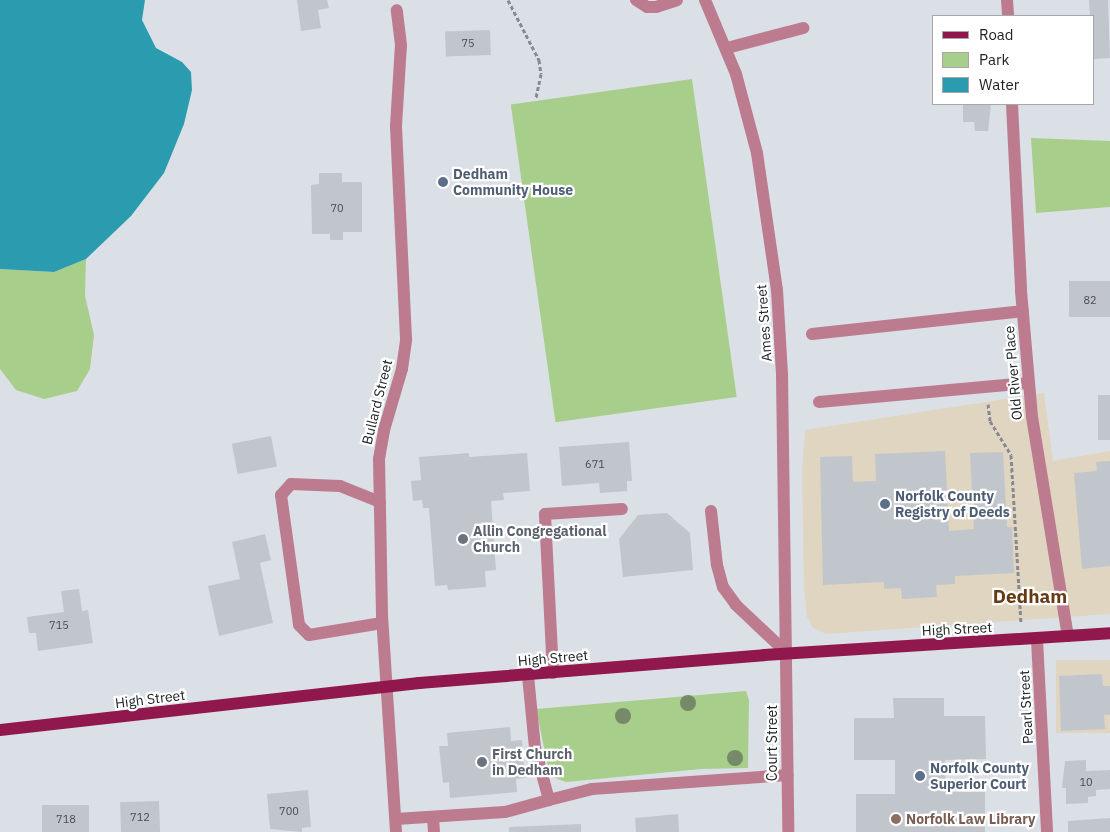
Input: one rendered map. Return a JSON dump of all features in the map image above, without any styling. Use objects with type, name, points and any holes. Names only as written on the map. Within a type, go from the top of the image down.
[{"type":"main road","name":"High Street","points":[[0,730],[389,686],[787,653],[1037,640],[1110,633]]},
{"type":"street","points":[[636,0],[647,6],[656,7],[677,0]]},
{"type":"street","name":"Ames Street","points":[[705,0],[727,48],[757,153],[778,300],[787,653]]},
{"type":"street","points":[[1007,0],[1008,15]]},
{"type":"street","name":"Bullard Street","points":[[396,832],[389,686],[382,623],[380,502],[381,444],[402,369],[406,340],[396,126],[400,45],[397,10]]},
{"type":"street","points":[[727,48],[803,28]]},
{"type":"street","name":"Old River Place","points":[[1012,105],[1023,311],[1029,383],[1068,636]]},
{"type":"street","points":[[812,334],[1023,311]]},
{"type":"street","points":[[820,402],[1029,383]]},
{"type":"street","points":[[380,502],[340,486],[291,484],[281,495],[300,625],[308,634],[382,623]]},
{"type":"street","points":[[553,673],[545,514],[622,509]]},
{"type":"street","points":[[711,511],[717,565],[723,588],[736,605],[787,653]]},
{"type":"street","name":"Pearl Street","points":[[1037,640],[1047,832]]},
{"type":"street","name":"Court Street","points":[[787,653],[788,832]]},
{"type":"street","points":[[528,675],[535,748],[550,800]]},
{"type":"street","points":[[396,819],[505,812],[592,788],[787,775]]},
{"type":"street","points":[[433,818],[434,832]]},
{"type":"path","points":[[508,0],[539,60],[541,74],[536,98]]},
{"type":"path","points":[[986,386],[990,421],[1011,455],[1022,640]]},
{"type":"shaded area","points":[[1044,393],[1053,461],[1110,451],[1110,614],[826,634],[813,628],[807,617],[804,588],[802,473],[805,430]]},
{"type":"shaded area","points":[[1056,660],[1110,660],[1110,733],[1056,733]]},
{"type":"green space","points":[[692,79],[737,397],[555,422],[511,104]]},
{"type":"green space","points":[[1031,138],[1110,141],[1110,207],[1036,213]]},
{"type":"green space","points":[[86,259],[85,296],[94,335],[90,369],[77,391],[44,399],[16,390],[0,369],[0,269],[54,272]]},
{"type":"green space","points":[[746,691],[749,700],[748,768],[701,769],[566,782],[550,776],[536,709]]},
{"type":"water","points":[[0,0],[145,0],[142,20],[156,48],[182,62],[191,72],[192,90],[184,124],[164,173],[131,216],[86,259],[54,272],[0,269]]},
{"type":"building","points":[[297,0],[327,0],[329,8],[318,10],[321,28],[301,31]]},
{"type":"building","points":[[1089,0],[1108,0],[1110,58],[1095,59],[1095,15],[1090,15]]},
{"type":"building","points":[[490,30],[491,55],[446,57],[445,32]]},
{"type":"building","points":[[963,105],[991,105],[988,131],[975,131],[974,122],[963,122]]},
{"type":"building","points":[[319,173],[342,173],[342,182],[362,182],[362,232],[343,232],[343,240],[330,240],[330,234],[312,234],[311,185],[319,184]]},
{"type":"building","points":[[1069,281],[1110,281],[1110,317],[1069,317]]},
{"type":"building","points":[[1098,395],[1110,395],[1110,440],[1098,440]]},
{"type":"building","points":[[271,436],[277,466],[238,474],[232,444]]},
{"type":"building","points":[[629,442],[632,481],[627,481],[627,491],[600,493],[599,483],[562,486],[559,447]]},
{"type":"building","name":"Norfolk County Registry of Deeds","points":[[945,451],[949,531],[974,529],[970,453],[1003,452],[1007,527],[1012,527],[1014,573],[955,576],[955,584],[936,585],[937,597],[902,599],[901,588],[884,589],[884,582],[823,585],[820,457],[852,456],[853,482],[876,481],[875,454]]},
{"type":"building","name":"Allin Congregational Church","points":[[469,453],[469,457],[527,453],[530,491],[503,493],[504,500],[491,501],[496,570],[485,571],[486,587],[448,590],[447,585],[435,586],[429,508],[423,508],[422,500],[413,501],[411,481],[421,480],[419,457]]},
{"type":"building","points":[[1110,461],[1110,566],[1082,569],[1074,473],[1097,471],[1096,462]]},
{"type":"building","points":[[667,513],[690,533],[693,570],[623,577],[619,539],[638,515]]},
{"type":"building","points":[[265,534],[271,560],[260,563],[273,623],[219,636],[208,586],[240,579],[232,542]]},
{"type":"building","points":[[79,589],[82,611],[88,610],[93,643],[38,651],[36,633],[29,633],[27,617],[64,612],[61,591]]},
{"type":"building","points":[[1102,674],[1103,686],[1110,686],[1110,715],[1104,715],[1105,729],[1061,731],[1059,676]]},
{"type":"building","name":"Norfolk County Superior Court","points":[[893,698],[944,698],[944,716],[985,716],[986,759],[945,760],[946,792],[985,792],[985,832],[856,832],[856,794],[895,794],[895,760],[854,760],[854,718],[894,718]]},
{"type":"building","name":"First Church in Dedham","points":[[510,727],[511,741],[522,740],[525,778],[516,779],[517,792],[450,798],[449,782],[443,783],[439,746],[448,746],[447,733]]},
{"type":"building","points":[[1086,760],[1086,771],[1110,770],[1110,789],[1096,790],[1096,796],[1088,797],[1088,803],[1066,804],[1066,788],[1062,788],[1065,761]]},
{"type":"building","points":[[308,790],[311,827],[302,828],[302,832],[270,829],[267,794]]},
{"type":"building","points":[[159,801],[160,832],[121,832],[120,802]]},
{"type":"building","points":[[42,805],[89,805],[89,832],[42,832]]},
{"type":"building","points":[[678,814],[679,832],[636,832],[635,818]]},
{"type":"building","points":[[1110,818],[1110,832],[1068,832],[1068,821]]},
{"type":"building","points":[[581,824],[581,832],[509,832],[509,827]]},
{"type":"place","name":"Dedham Community House","points":[[443,182]]},
{"type":"place","name":"Norfolk County Registry of Deeds","points":[[885,504]]},
{"type":"place","name":"Allin Congregational Church","points":[[463,539]]},
{"type":"place","name":"First Church in Dedham","points":[[482,762]]},
{"type":"place","name":"Norfolk County Superior Court","points":[[920,776]]},
{"type":"place","name":"Norfolk Law Library","points":[[896,819]]},
{"type":"district","name":"Dedham","points":[[1030,597]]}]
